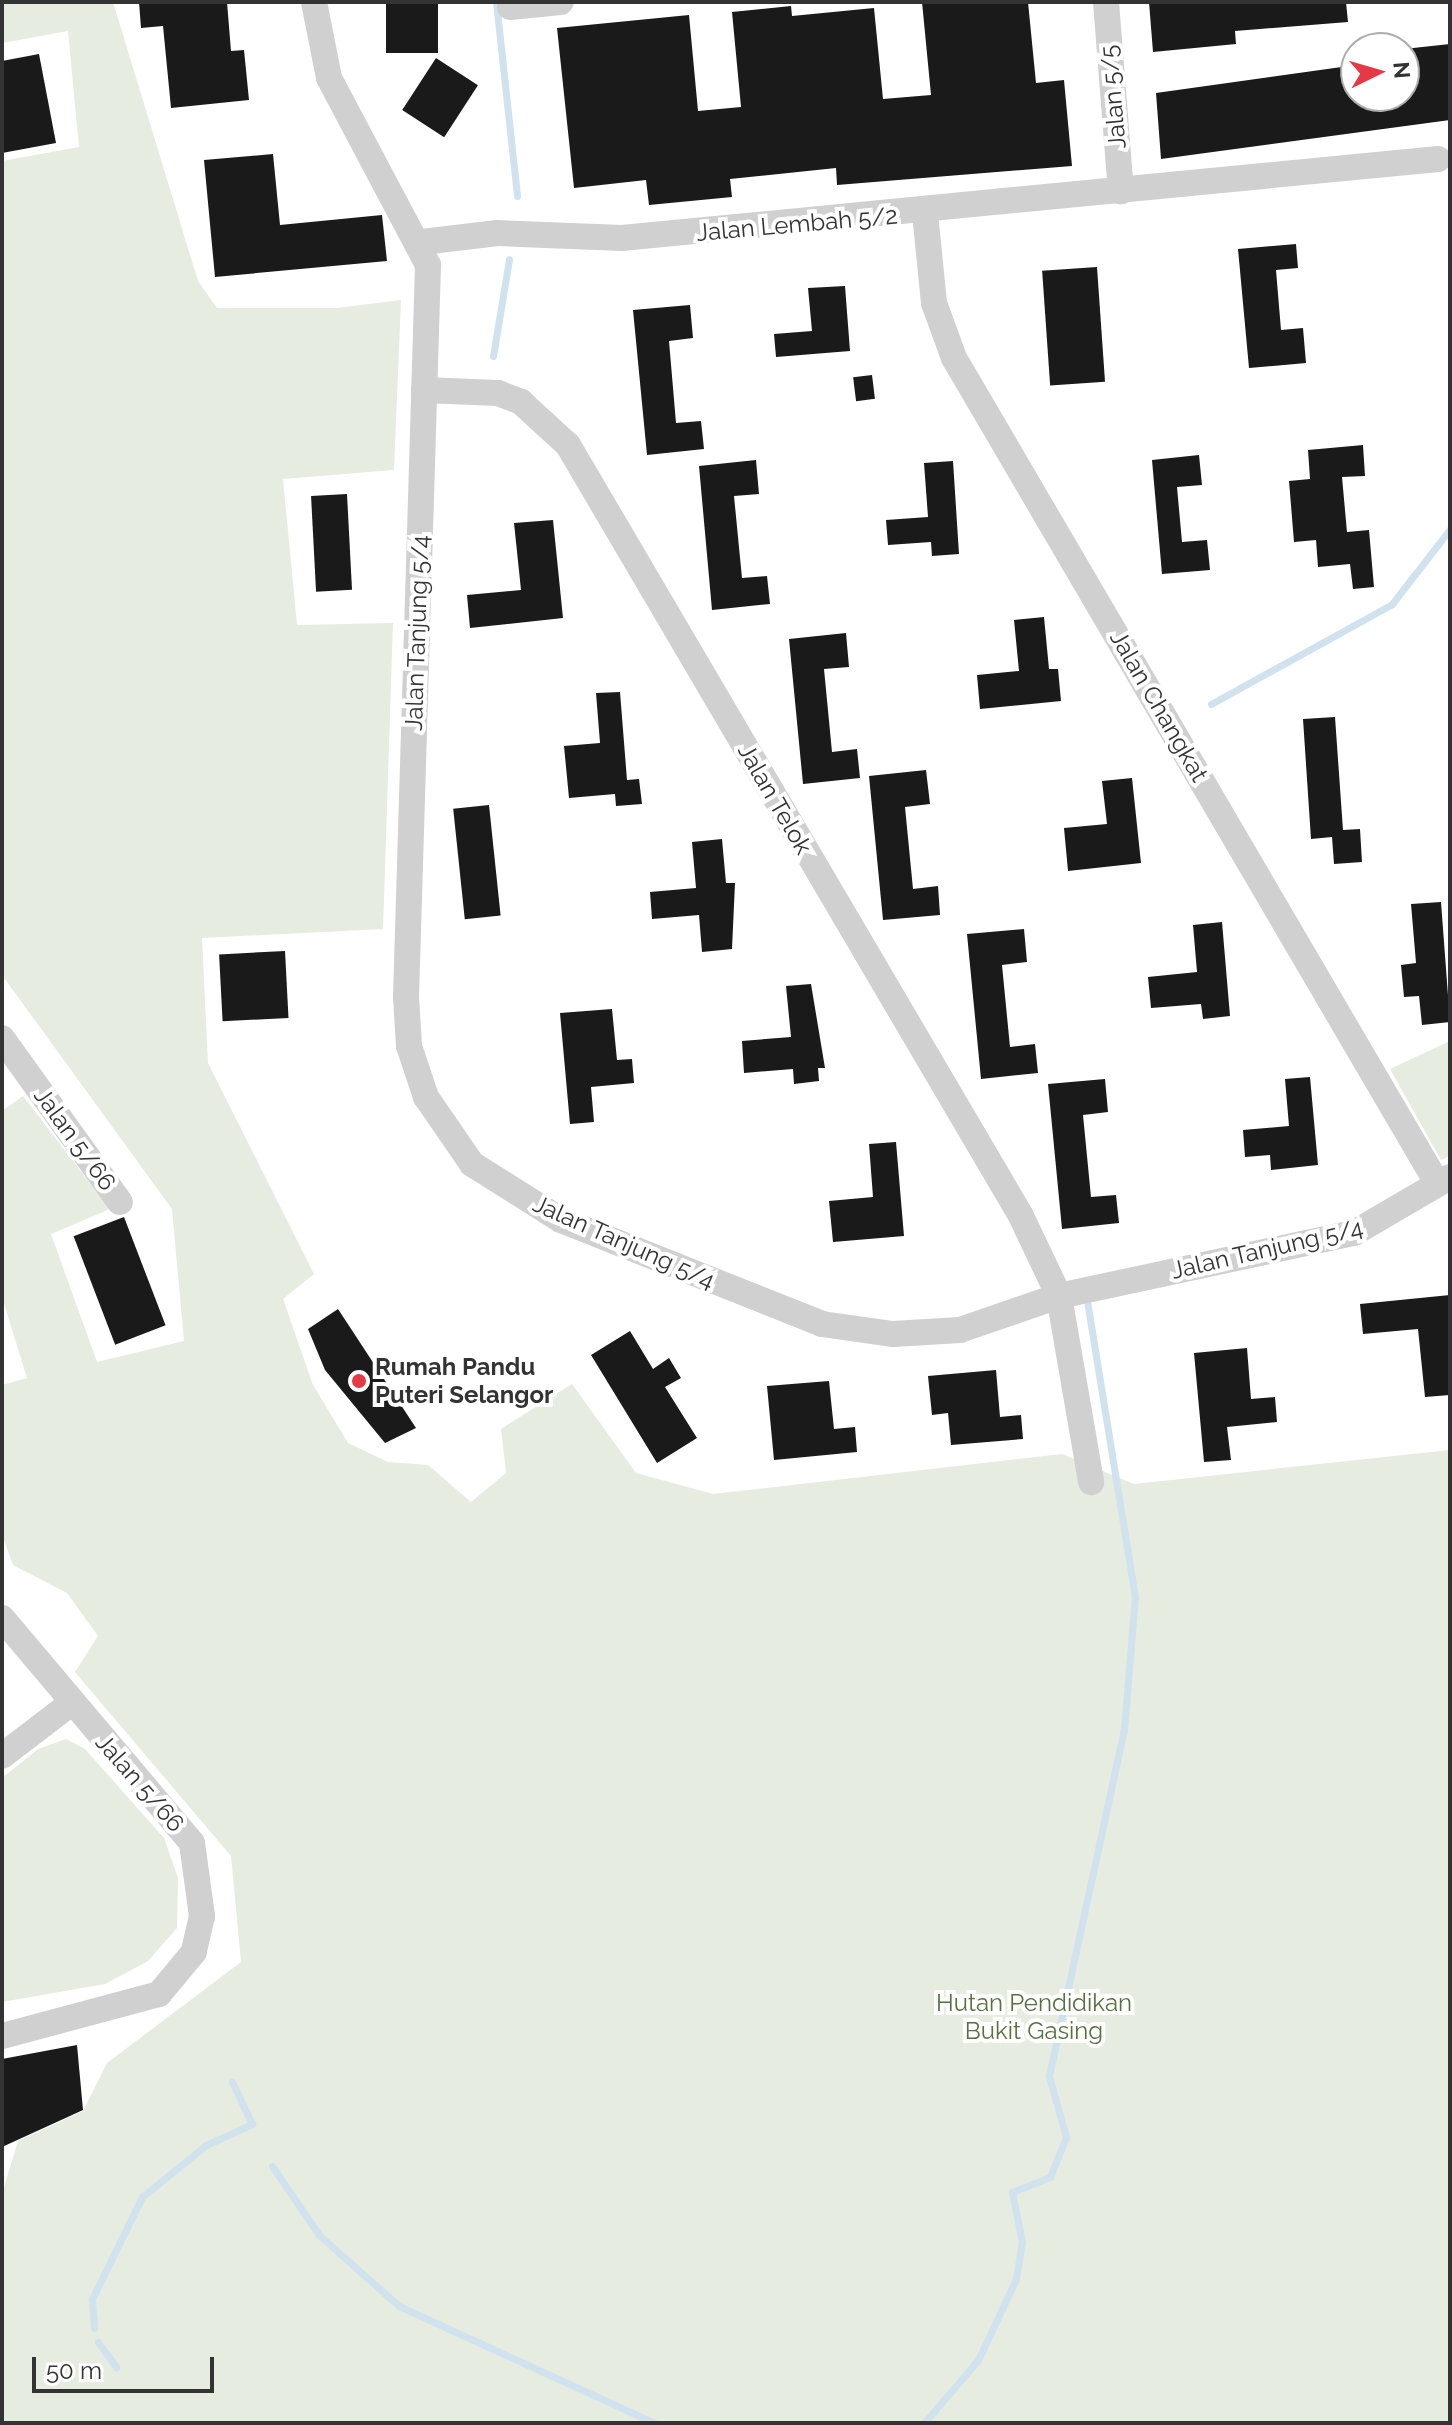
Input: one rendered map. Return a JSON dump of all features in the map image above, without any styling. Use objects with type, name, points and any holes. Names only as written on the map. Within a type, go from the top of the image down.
[{"type":"street","points":[[314,2],[329,78],[422,242]]},
{"type":"street","points":[[510,7],[561,2]]},
{"type":"street","name":"Jalan 5/5","points":[[1106,2],[1121,191]]},
{"type":"street","name":"Jalan Lembah 5/2","points":[[422,242],[497,233],[622,238],[925,213],[1438,159]]},
{"type":"street","name":"Jalan Changkat","points":[[925,213],[934,303],[954,358],[1443,1180]]},
{"type":"street","name":"Jalan Tanjung 5/4","points":[[422,242],[428,265],[406,997],[409,1046],[426,1097],[453,1142],[491,1179],[561,1220],[822,1324],[893,1334],[960,1330],[1059,1296],[1354,1233],[1443,1180]]},
{"type":"street","name":"Jalan Telok","points":[[424,390],[498,393],[521,402],[568,445],[1021,1216],[1059,1296],[1091,1482]]},
{"type":"street","name":"Jalan 5/66","points":[[2,1038],[120,1202]]},
{"type":"street","name":"Jalan 5/66","points":[[2,1618],[70,1704],[192,1843],[202,1916],[194,1952],[159,1994],[2,2036]]},
{"type":"street","points":[[2,1756],[70,1704]]},
{"type":"green space","name":"Hutan Pendidikan Bukit Gasing","points":[[2,2],[113,2],[198,281],[217,308],[337,308],[401,300],[394,470],[283,479],[297,625],[393,623],[383,929],[202,938],[208,1063],[314,1274],[283,1299],[313,1385],[348,1443],[388,1462],[428,1465],[471,1502],[506,1473],[501,1429],[572,1384],[636,1473],[713,1494],[1062,1454],[1134,1484],[1450,1450],[1450,2423],[2,2423],[2,2194],[18,2141],[83,2111],[107,2063],[241,1962],[231,1856],[75,1672],[98,1636],[67,1593],[13,1565],[2,1534],[2,1385],[27,1378],[2,1297],[2,1111],[23,1096],[110,1209],[51,1234],[97,1362],[184,1341],[172,1209],[2,975],[2,161],[79,147],[68,31],[2,43]]},
{"type":"green space","points":[[1450,1041],[1450,1156],[1441,1160],[1390,1069]]},
{"type":"green space","points":[[66,1739],[85,1749],[164,1838],[178,1878],[177,1928],[148,1961],[105,1984],[2,2002],[2,1778],[38,1749]]},
{"type":"building","points":[[139,2],[227,2],[231,51],[244,50],[249,100],[171,108],[163,26],[141,28]]},
{"type":"building","points":[[386,2],[438,2],[438,53],[386,53]]},
{"type":"building","points":[[922,2],[1028,2],[1036,83],[1064,80],[1072,166],[837,185],[836,168],[730,179],[732,197],[649,205],[646,180],[574,188],[557,28],[689,15],[698,111],[741,107],[732,12],[791,6],[792,16],[874,8],[883,99],[931,95]]},
{"type":"building","points":[[1149,2],[1346,2],[1348,22],[1235,31],[1236,44],[1153,52]]},
{"type":"building","points":[[1450,44],[1450,120],[1161,159],[1156,93],[1340,67],[1340,112],[1420,112],[1420,47]]},
{"type":"building","points":[[39,54],[56,143],[2,153],[2,61]]},
{"type":"building","points":[[436,58],[478,85],[444,137],[402,110]]},
{"type":"building","points":[[273,154],[280,225],[382,215],[387,261],[215,277],[204,160]]},
{"type":"building","points":[[1296,244],[1298,268],[1276,270],[1281,330],[1303,328],[1306,363],[1249,368],[1238,249]]},
{"type":"building","points":[[1097,267],[1105,382],[1050,386],[1042,271]]},
{"type":"building","points":[[845,286],[850,351],[776,357],[774,334],[812,331],[808,288]]},
{"type":"building","points":[[690,305],[693,338],[669,341],[676,423],[701,421],[704,449],[647,455],[633,310]]},
{"type":"building","points":[[872,375],[875,399],[856,401],[853,377]]},
{"type":"building","points":[[1363,445],[1365,476],[1342,477],[1347,532],[1369,530],[1374,587],[1353,589],[1350,564],[1318,567],[1316,540],[1294,542],[1289,481],[1310,479],[1308,450]]},
{"type":"building","points":[[1199,455],[1202,485],[1177,487],[1182,542],[1207,540],[1210,570],[1162,574],[1152,460]]},
{"type":"building","points":[[756,460],[759,494],[734,496],[742,578],[767,576],[770,604],[712,610],[699,466]]},
{"type":"building","points":[[953,461],[959,554],[932,556],[931,542],[888,545],[886,520],[928,517],[924,463]]},
{"type":"building","points":[[347,494],[352,590],[316,592],[311,496]]},
{"type":"building","points":[[553,520],[563,618],[470,628],[467,595],[521,590],[514,523]]},
{"type":"building","points":[[1044,617],[1049,669],[1058,669],[1061,701],[980,709],[977,675],[1019,671],[1014,620]]},
{"type":"building","points":[[846,633],[849,667],[824,669],[832,752],[857,749],[860,778],[803,784],[789,639]]},
{"type":"building","points":[[620,692],[627,780],[639,779],[642,804],[616,806],[615,794],[569,798],[564,746],[600,743],[596,693]]},
{"type":"building","points":[[1335,717],[1343,830],[1360,829],[1362,862],[1334,864],[1332,837],[1311,839],[1303,719]]},
{"type":"building","points":[[926,770],[930,804],[905,807],[913,889],[938,886],[940,915],[883,920],[869,776]]},
{"type":"building","points":[[1132,778],[1141,863],[1068,871],[1064,828],[1107,824],[1102,781]]},
{"type":"building","points":[[489,805],[501,915],[465,919],[453,809]]},
{"type":"building","points":[[722,839],[726,883],[735,883],[732,949],[702,952],[699,915],[652,919],[650,892],[696,888],[692,842]]},
{"type":"building","points":[[1441,902],[1450,1022],[1422,1025],[1419,996],[1404,997],[1401,965],[1416,963],[1411,904]]},
{"type":"building","points":[[1222,922],[1230,1016],[1203,1019],[1201,1004],[1151,1008],[1148,977],[1197,972],[1193,925]]},
{"type":"building","points":[[1024,929],[1027,962],[1002,965],[1010,1047],[1035,1044],[1038,1073],[981,1079],[967,934]]},
{"type":"building","points":[[285,951],[289,1018],[223,1021],[219,954]]},
{"type":"building","points":[[811,984],[825,1068],[818,1068],[819,1081],[794,1084],[793,1069],[744,1073],[742,1041],[791,1037],[786,986]]},
{"type":"building","points":[[612,1009],[617,1060],[632,1059],[634,1083],[591,1087],[594,1122],[570,1124],[560,1013]]},
{"type":"building","points":[[1310,1077],[1318,1165],[1271,1170],[1270,1155],[1245,1157],[1243,1130],[1289,1126],[1285,1079]]},
{"type":"building","points":[[1105,1079],[1108,1112],[1083,1115],[1091,1197],[1116,1195],[1119,1223],[1062,1229],[1048,1084]]},
{"type":"building","points":[[896,1142],[904,1236],[833,1242],[829,1201],[873,1197],[869,1144]]},
{"type":"building","points":[[124,1217],[166,1325],[115,1345],[74,1236]]},
{"type":"building","points":[[1450,1295],[1450,1395],[1425,1397],[1418,1329],[1363,1334],[1360,1304]]},
{"type":"building","name":"Rumah Pandu Puteri Selangor","points":[[338,1309],[416,1428],[385,1443],[325,1370],[308,1329]]},
{"type":"building","points":[[630,1331],[653,1369],[669,1358],[681,1378],[665,1387],[697,1438],[657,1463],[591,1355]]},
{"type":"building","points":[[1247,1348],[1251,1399],[1275,1397],[1277,1422],[1227,1427],[1231,1460],[1204,1462],[1194,1353]]},
{"type":"building","points":[[996,1370],[1000,1417],[1021,1415],[1023,1439],[951,1445],[948,1413],[932,1415],[928,1376]]},
{"type":"building","points":[[829,1381],[834,1429],[855,1427],[857,1452],[774,1460],[767,1386]]},
{"type":"building","points":[[77,2045],[83,2110],[2,2147],[2,2059]]},
{"type":"waterway","points":[[496,2],[517,196]]},
{"type":"waterway","points":[[493,356],[509,259]]},
{"type":"waterway","points":[[1211,704],[1392,604],[1450,529]]},
{"type":"waterway","points":[[924,2423],[978,2360],[1016,2279],[1022,2242],[1012,2192],[1050,2177],[1066,2137],[1049,2076],[1124,1730],[1135,1597],[1087,1299]]},
{"type":"waterway","points":[[94,2328],[92,2299],[142,2197],[206,2145],[252,2124],[232,2082]]},
{"type":"waterway","points":[[272,2166],[319,2235],[399,2306],[655,2423]]},
{"type":"waterway","points":[[98,2342],[116,2367]]},
{"type":"place","name":"Rumah Pandu Puteri Selangor","points":[[359,1381]]}]
